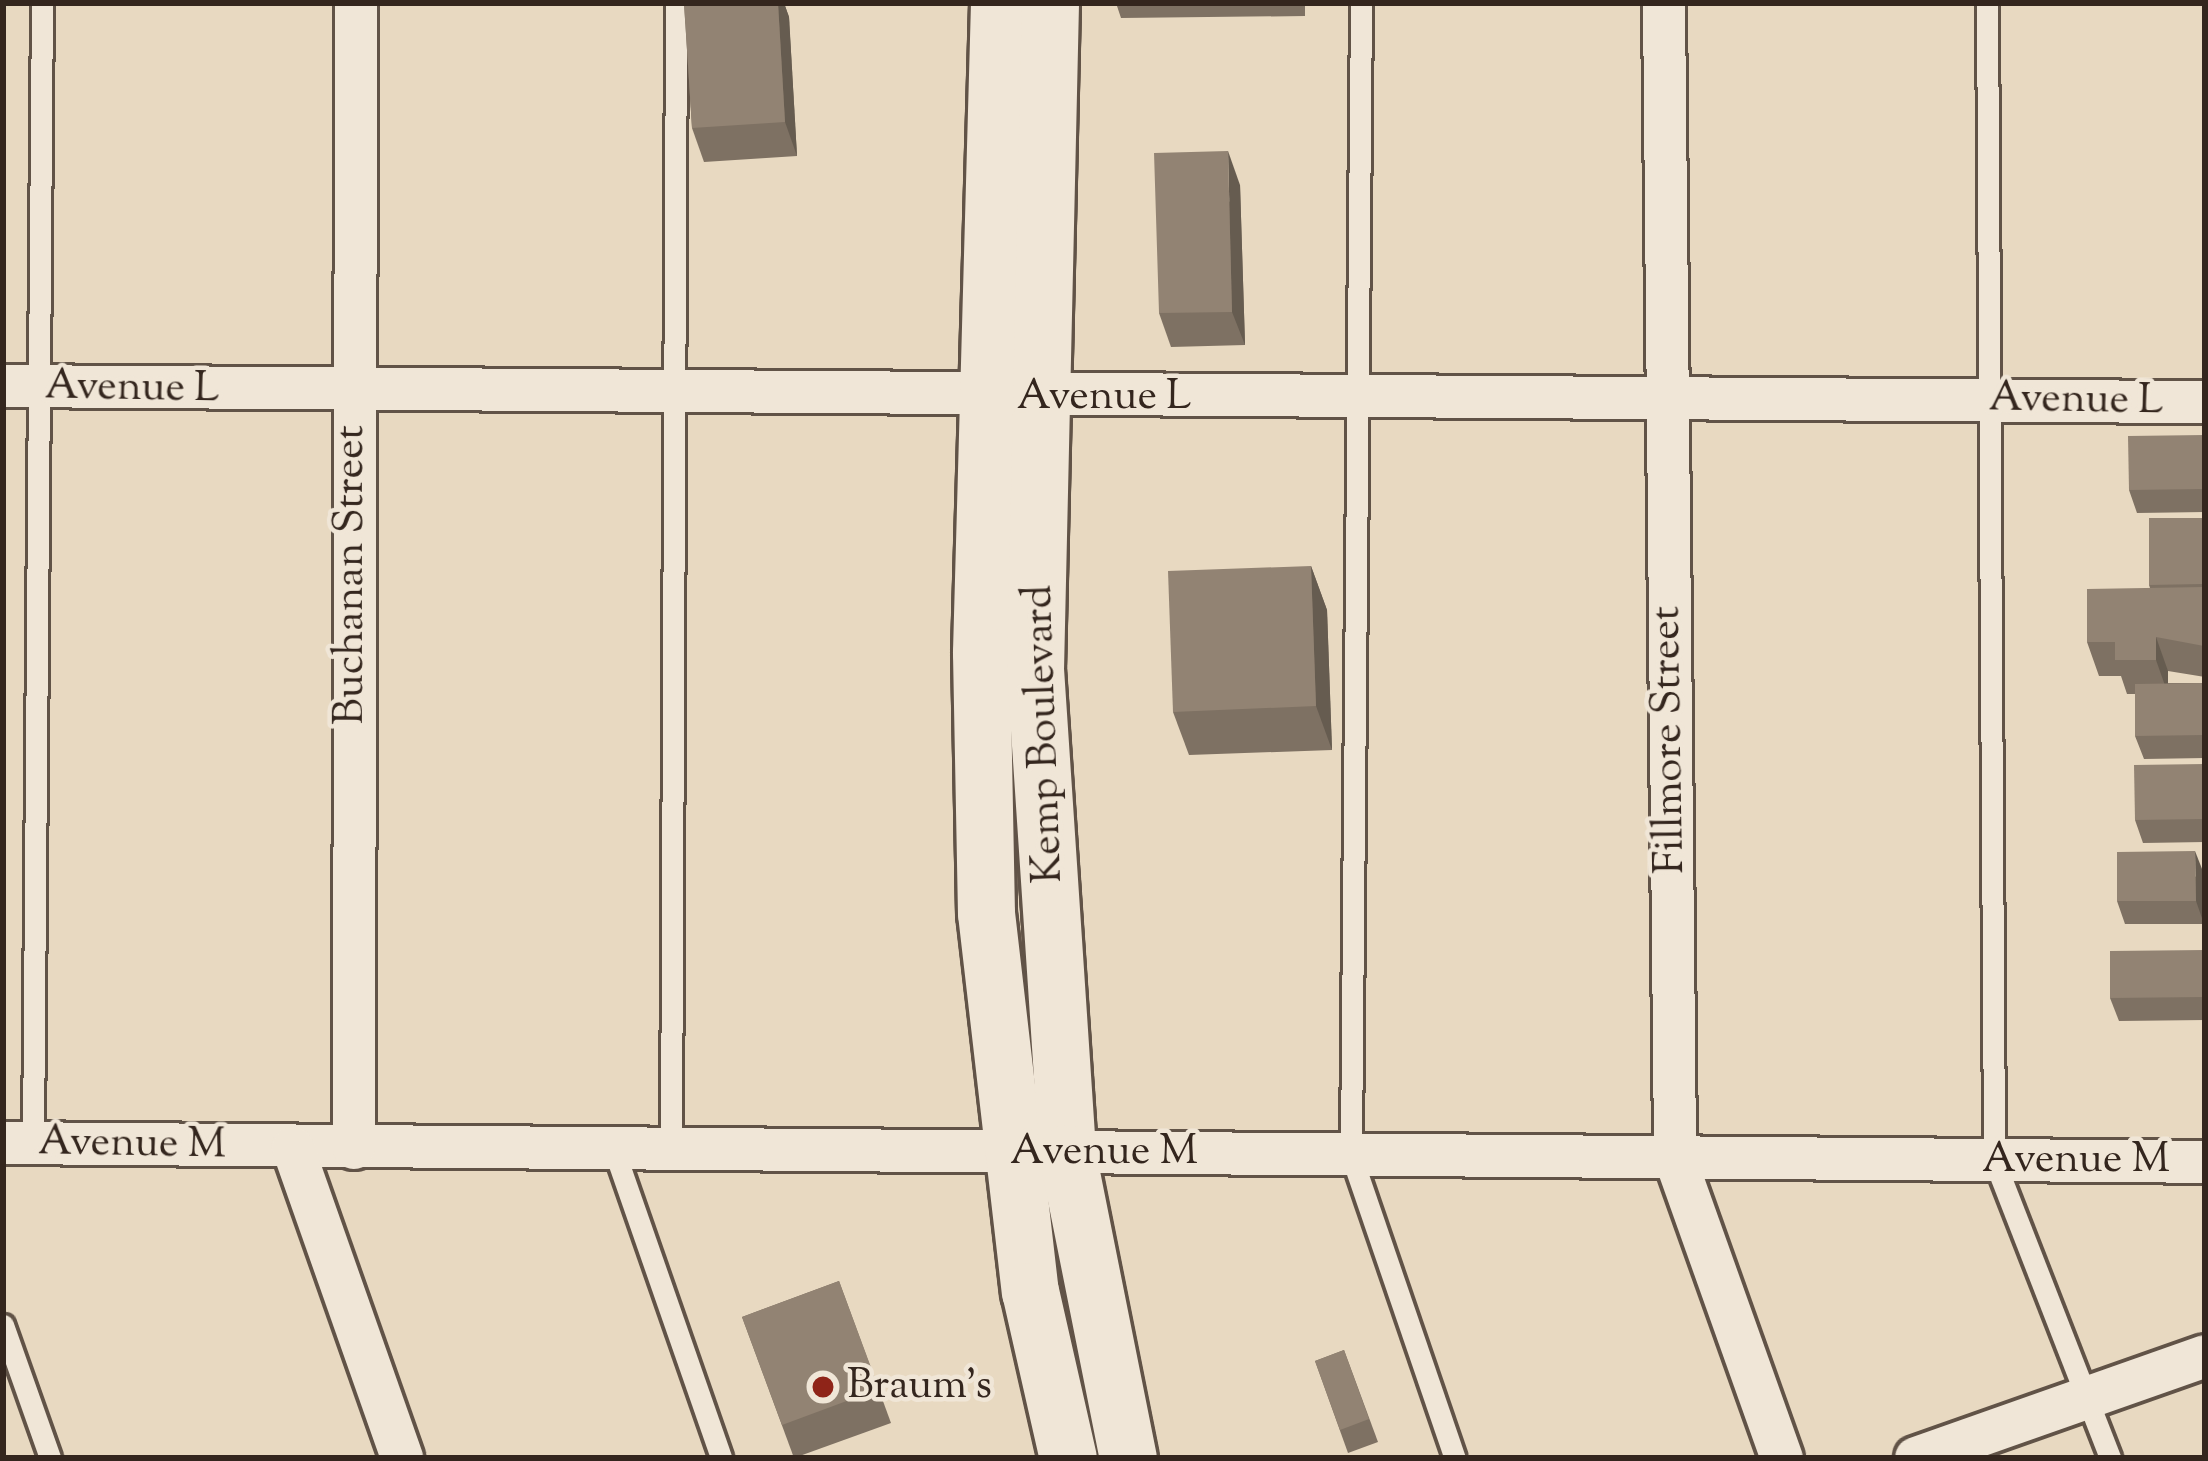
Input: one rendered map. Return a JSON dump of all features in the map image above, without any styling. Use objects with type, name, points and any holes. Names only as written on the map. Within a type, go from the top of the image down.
[{"type":"main road","name":"Kemp Boulevard","points":[[999,3],[1067,1153],[1128,1458]]},
{"type":"main road","name":"Kemp Boulevard","points":[[1050,3],[1020,398],[980,732],[1011,1152],[1068,1458]]},
{"type":"street","name":"Buchanan Street","points":[[355,1148],[352,392],[356,3]]},
{"type":"street","name":"Fillmore Street","points":[[1664,3],[1675,1158],[1782,1458]]},
{"type":"street","name":"Avenue L","points":[[21,387],[1020,398],[2205,402]]},
{"type":"street","name":"Avenue M","points":[[18,1143],[2205,1162]]},
{"type":"street","points":[[293,1148],[402,1458]]},
{"type":"street","points":[[1916,1458],[2205,1356]]},
{"type":"lane","points":[[18,1143],[21,387],[42,3]]},
{"type":"lane","points":[[671,1150],[666,395],[676,3]]},
{"type":"lane","points":[[1361,3],[1351,1155],[1455,1458]]},
{"type":"lane","points":[[1987,3],[1994,1160],[2110,1458]]},
{"type":"lane","points":[[614,1150],[721,1458]]},
{"type":"lane","points":[[3,1325],[50,1458]]},
{"type":"building","points":[[684,3],[778,3],[785,122],[692,128]]},
{"type":"building","points":[[1228,151],[1232,312],[1159,313],[1154,153]]},
{"type":"building","points":[[2205,435],[2205,489],[2129,490],[2128,436]]},
{"type":"building","points":[[2149,518],[2202,518],[2202,584],[2149,585]]},
{"type":"building","points":[[1311,566],[1316,706],[1173,712],[1168,571]]},
{"type":"building","points":[[2204,587],[2204,646],[2156,637],[2156,660],[2115,660],[2115,642],[2087,642],[2087,589]]},
{"type":"building","points":[[2205,683],[2205,735],[2135,736],[2135,684]]},
{"type":"building","points":[[2205,764],[2205,819],[2135,820],[2134,765]]},
{"type":"building","points":[[2195,851],[2196,901],[2117,901],[2117,852]]},
{"type":"building","points":[[2205,950],[2205,997],[2110,998],[2110,951]]},
{"type":"building","name":"Braum's","points":[[839,1281],[879,1389],[782,1425],[742,1317]]},
{"type":"building","points":[[1344,1350],[1369,1419],[1340,1430],[1315,1361]]},
{"type":"place","name":"Braum's","points":[[823,1387]]}]
